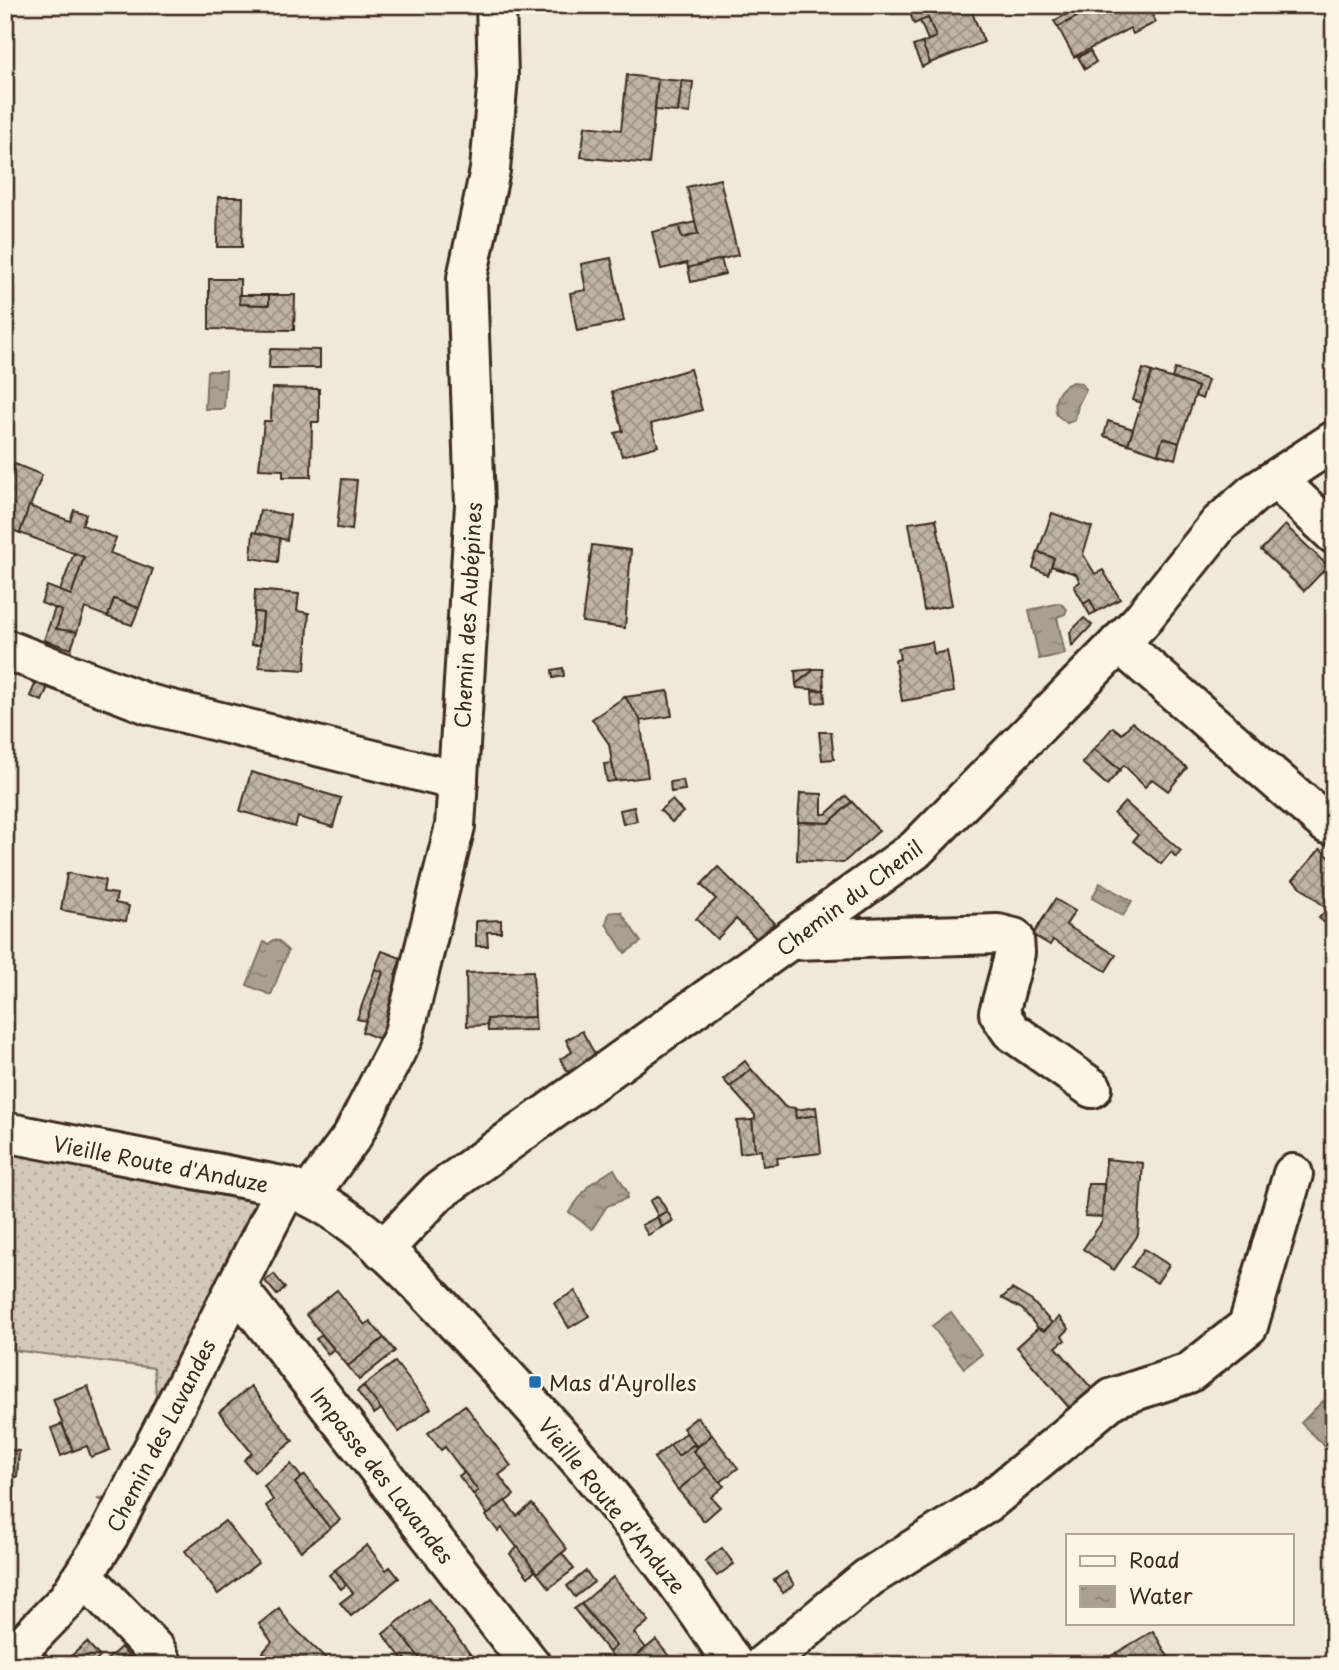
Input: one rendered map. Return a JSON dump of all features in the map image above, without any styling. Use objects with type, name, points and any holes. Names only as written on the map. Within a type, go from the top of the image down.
[{"type":"street","name":"Chemin des Aubépines","points":[[298,1191],[353,1135],[403,1037],[455,826],[475,505],[467,278],[490,170],[498,77],[496,5]]},
{"type":"street","name":"Chemin du Chenil","points":[[383,1250],[438,1192],[915,850],[1119,643],[1219,524],[1252,494],[1334,441]]},
{"type":"street","points":[[1276,480],[1334,534]]},
{"type":"street","points":[[1119,643],[1327,824]]},
{"type":"street","points":[[5,649],[148,704],[458,781]]},
{"type":"street","points":[[793,940],[998,934],[1014,938],[1015,953],[999,1013],[1012,1031],[1091,1088]]},
{"type":"street","name":"Vieille Route d'Anduze","points":[[5,1132],[298,1191],[383,1250],[500,1370],[578,1459],[666,1566],[734,1665]]},
{"type":"street","points":[[763,1665],[868,1578],[987,1503],[1113,1398],[1189,1373],[1248,1326],[1293,1174]]},
{"type":"street","name":"Chemin des Lavandes","points":[[5,1664],[67,1600],[84,1576],[109,1535],[236,1286],[298,1191]]},
{"type":"street","name":"Impasse des Lavandes","points":[[236,1286],[531,1665]]},
{"type":"street","points":[[84,1576],[156,1651],[163,1665]]},
{"type":"shaded area","points":[[5,1147],[262,1200],[108,1502],[97,1499],[110,1496],[156,1396],[154,1368],[5,1349]]},
{"type":"water","points":[[207,371],[226,371],[224,409],[205,409]]},
{"type":"water","points":[[1073,382],[1081,383],[1086,389],[1078,405],[1075,420],[1067,423],[1057,415],[1056,400],[1063,388]]},
{"type":"water","points":[[1060,603],[1067,609],[1065,614],[1057,617],[1065,654],[1039,659],[1029,610]]},
{"type":"water","points":[[1100,883],[1132,901],[1123,916],[1092,898]]},
{"type":"water","points":[[621,912],[641,942],[625,953],[606,924],[609,913]]},
{"type":"water","points":[[273,940],[279,941],[288,951],[271,995],[247,985],[264,942],[269,944]]},
{"type":"water","points":[[614,1169],[628,1193],[627,1198],[607,1206],[592,1229],[569,1212],[589,1185]]},
{"type":"water","points":[[951,1312],[982,1354],[964,1368],[932,1326]]},
{"type":"water","points":[[1323,1401],[1334,1411],[1334,1455],[1301,1423]]},
{"type":"building","points":[[907,5],[969,5],[984,42],[930,63],[922,43],[936,37],[928,18],[914,24]]},
{"type":"building","points":[[1072,5],[1080,5],[1084,13],[1058,27],[1054,21],[1074,10]]},
{"type":"building","points":[[1080,5],[1119,5],[1121,9],[1129,5],[1147,5],[1156,22],[1133,34],[1130,28],[1074,57],[1058,27],[1084,13]]},
{"type":"building","points":[[928,18],[936,37],[928,40],[920,21]]},
{"type":"building","points":[[922,43],[930,63],[922,67],[913,46]]},
{"type":"building","points":[[1090,51],[1096,62],[1085,69],[1078,57]]},
{"type":"building","points":[[627,75],[658,79],[649,164],[581,157],[585,126],[621,130]]},
{"type":"building","points":[[658,79],[682,81],[678,112],[655,110]]},
{"type":"building","points":[[682,81],[693,82],[690,113],[678,112]]},
{"type":"building","points":[[720,179],[738,255],[688,268],[687,263],[661,269],[652,232],[679,226],[682,238],[698,234],[687,187]]},
{"type":"building","points":[[218,197],[243,197],[242,247],[217,247]]},
{"type":"building","points":[[695,222],[698,234],[682,238],[679,226]]},
{"type":"building","points":[[611,258],[624,321],[577,331],[570,293],[586,290],[581,264]]},
{"type":"building","points":[[721,259],[725,274],[691,282],[688,268]]},
{"type":"building","points":[[209,279],[240,279],[240,304],[269,305],[269,295],[295,295],[294,330],[209,329]]},
{"type":"building","points":[[239,295],[269,295],[269,305],[240,304]]},
{"type":"building","points":[[270,349],[320,350],[320,368],[269,368]]},
{"type":"building","points":[[690,369],[702,410],[651,424],[658,446],[622,456],[615,433],[623,431],[612,392]]},
{"type":"building","points":[[1143,369],[1152,372],[1142,403],[1133,400]]},
{"type":"building","points":[[1175,369],[1208,380],[1202,399],[1195,396],[1198,387],[1172,378]]},
{"type":"building","points":[[1152,372],[1198,387],[1179,443],[1163,438],[1158,454],[1128,444]]},
{"type":"building","points":[[272,388],[319,389],[319,422],[312,422],[311,477],[283,477],[283,470],[259,469],[264,421],[271,421]]},
{"type":"building","points":[[1108,421],[1133,429],[1128,444],[1104,436]]},
{"type":"building","points":[[1163,438],[1179,443],[1175,459],[1158,454]]},
{"type":"building","points":[[15,464],[42,475],[20,533],[5,527],[5,491]]},
{"type":"building","points":[[342,479],[357,480],[352,530],[337,528]]},
{"type":"building","points":[[29,506],[70,521],[74,510],[86,514],[82,525],[116,538],[110,553],[153,569],[139,608],[114,599],[108,617],[85,608],[77,632],[56,629],[62,611],[41,603],[47,586],[71,595],[84,557],[20,533]]},
{"type":"building","points":[[260,510],[290,515],[287,540],[256,533]]},
{"type":"building","points":[[1052,513],[1092,527],[1083,554],[1095,574],[1103,570],[1120,599],[1096,612],[1090,600],[1084,604],[1074,586],[1080,582],[1076,574],[1051,566],[1054,558],[1038,552]]},
{"type":"building","points":[[936,519],[952,605],[924,610],[909,523]]},
{"type":"building","points":[[1285,525],[1328,566],[1304,591],[1261,550]]},
{"type":"building","points":[[253,532],[280,538],[278,562],[251,558]]},
{"type":"building","points":[[592,545],[631,550],[625,628],[582,622]]},
{"type":"building","points":[[1038,552],[1054,558],[1048,574],[1033,568]]},
{"type":"building","points":[[74,553],[84,557],[71,595],[60,591]]},
{"type":"building","points":[[255,590],[299,594],[297,611],[309,613],[305,670],[259,667],[263,613],[254,612]]},
{"type":"building","points":[[114,599],[139,608],[132,625],[108,617]]},
{"type":"building","points":[[1090,600],[1096,612],[1090,615],[1084,604]]},
{"type":"building","points":[[55,608],[62,611],[56,629],[77,632],[71,649],[44,640]]},
{"type":"building","points":[[254,612],[263,613],[260,645],[251,645]]},
{"type":"building","points":[[1084,618],[1092,625],[1072,646],[1070,632]]},
{"type":"building","points":[[932,642],[934,654],[947,651],[954,692],[902,701],[895,660],[900,659],[898,648]]},
{"type":"building","points":[[563,668],[564,676],[553,678],[552,670]]},
{"type":"building","points":[[815,669],[796,684],[795,671]]},
{"type":"building","points":[[815,669],[823,669],[824,690],[797,688],[796,684]]},
{"type":"building","points":[[36,682],[48,687],[42,701],[30,696]]},
{"type":"building","points":[[824,690],[825,702],[813,703],[812,691]]},
{"type":"building","points":[[668,691],[672,716],[640,721],[625,697]]},
{"type":"building","points":[[625,697],[640,719],[648,777],[615,781],[609,744],[592,719]]},
{"type":"building","points":[[1132,722],[1187,768],[1168,791],[1152,779],[1145,787],[1124,765],[1120,770],[1094,749],[1113,727],[1122,734]]},
{"type":"building","points":[[819,732],[831,732],[834,759],[822,760]]},
{"type":"building","points":[[1094,749],[1120,770],[1107,785],[1082,763]]},
{"type":"building","points":[[612,763],[615,781],[607,782],[604,764]]},
{"type":"building","points":[[251,772],[341,798],[333,827],[298,817],[295,827],[240,811]]},
{"type":"building","points":[[683,780],[685,790],[671,792],[670,782]]},
{"type":"building","points":[[800,793],[822,794],[822,814],[826,814],[846,796],[852,802],[829,823],[798,822]]},
{"type":"building","points":[[672,800],[683,812],[672,822],[660,810]]},
{"type":"building","points":[[852,802],[879,831],[843,863],[797,860],[798,822],[829,823]]},
{"type":"building","points":[[1125,802],[1181,851],[1176,857],[1171,852],[1161,864],[1133,841],[1138,835],[1114,814]]},
{"type":"building","points":[[634,807],[637,821],[623,824],[620,810]]},
{"type":"building","points":[[1320,849],[1334,861],[1334,931],[1319,918],[1327,909],[1293,880]]},
{"type":"building","points":[[718,867],[774,923],[758,940],[736,919],[717,939],[696,919],[716,899],[701,885]]},
{"type":"building","points":[[67,873],[105,880],[103,892],[117,894],[115,903],[129,906],[126,921],[61,910]]},
{"type":"building","points":[[1055,899],[1075,911],[1066,925],[1116,955],[1106,971],[1053,940],[1050,945],[1033,935]]},
{"type":"building","points":[[501,920],[501,932],[487,932],[488,946],[476,946],[476,921]]},
{"type":"building","points":[[382,951],[401,958],[395,975],[414,981],[390,1043],[362,1032],[383,972],[375,969]]},
{"type":"building","points":[[375,969],[383,972],[366,1021],[357,1019]]},
{"type":"building","points":[[533,971],[535,1017],[487,1019],[488,1025],[467,1026],[466,973]]},
{"type":"building","points":[[535,1017],[536,1030],[488,1031],[487,1019]]},
{"type":"building","points":[[582,1031],[596,1056],[568,1072],[560,1059],[572,1052],[566,1040]]},
{"type":"building","points":[[745,1061],[751,1069],[730,1087],[723,1079]]},
{"type":"building","points":[[751,1069],[785,1107],[795,1108],[796,1118],[817,1115],[821,1153],[777,1158],[778,1164],[763,1166],[761,1150],[755,1151],[752,1120],[755,1115],[730,1087]]},
{"type":"building","points":[[816,1107],[817,1115],[796,1118],[795,1110]]},
{"type":"building","points":[[752,1120],[755,1151],[740,1153],[737,1121]]},
{"type":"building","points":[[1106,1159],[1143,1163],[1138,1235],[1114,1270],[1083,1249],[1102,1222]]},
{"type":"building","points":[[1088,1184],[1104,1184],[1102,1217],[1085,1216]]},
{"type":"building","points":[[658,1196],[667,1211],[658,1216],[650,1201]]},
{"type":"building","points":[[667,1211],[673,1221],[662,1227],[657,1217]]},
{"type":"building","points":[[657,1217],[662,1227],[648,1235],[642,1225]]},
{"type":"building","points":[[1144,1249],[1169,1265],[1157,1283],[1132,1267]]},
{"type":"building","points":[[274,1274],[285,1288],[277,1295],[265,1281]]},
{"type":"building","points":[[1012,1289],[1032,1301],[1052,1323],[1044,1331],[1038,1328],[1022,1309],[1002,1298]]},
{"type":"building","points":[[337,1290],[365,1325],[370,1321],[384,1338],[348,1366],[306,1315]]},
{"type":"building","points":[[575,1291],[589,1316],[569,1328],[554,1303]]},
{"type":"building","points":[[1059,1317],[1069,1329],[1062,1336],[1065,1340],[1056,1347],[1100,1398],[1077,1417],[1017,1347],[1038,1328],[1044,1331]]},
{"type":"building","points":[[322,1335],[334,1349],[328,1354],[316,1339]]},
{"type":"building","points":[[384,1338],[395,1351],[359,1380],[348,1366]]},
{"type":"building","points":[[395,1362],[431,1408],[399,1432],[363,1386]]},
{"type":"building","points":[[88,1386],[110,1450],[91,1457],[87,1446],[73,1451],[53,1399]]},
{"type":"building","points":[[251,1386],[293,1441],[254,1472],[244,1460],[252,1453],[219,1412]]},
{"type":"building","points":[[363,1386],[381,1409],[374,1414],[357,1391]]},
{"type":"building","points":[[465,1405],[511,1466],[499,1475],[514,1495],[488,1515],[473,1494],[478,1491],[445,1447],[441,1450],[428,1433]]},
{"type":"building","points":[[697,1417],[712,1435],[697,1447],[683,1428]]},
{"type":"building","points":[[62,1424],[73,1451],[61,1456],[51,1428]]},
{"type":"building","points":[[686,1433],[697,1447],[693,1445],[678,1456],[670,1445]]},
{"type":"building","points":[[712,1435],[738,1468],[719,1483],[693,1451]]},
{"type":"building","points":[[670,1445],[678,1456],[693,1445],[697,1447],[693,1451],[706,1467],[678,1490],[654,1458]]},
{"type":"building","points":[[6,1450],[19,1451],[17,1477],[5,1476]]},
{"type":"building","points":[[291,1464],[302,1478],[295,1483],[330,1528],[301,1551],[266,1506],[273,1500],[264,1486]]},
{"type":"building","points":[[706,1467],[724,1486],[711,1497],[720,1507],[704,1521],[678,1490]]},
{"type":"building","points":[[464,1472],[478,1491],[473,1494],[459,1476]]},
{"type":"building","points":[[305,1475],[340,1520],[330,1528],[295,1483]]},
{"type":"building","points":[[505,1501],[517,1516],[532,1504],[567,1549],[537,1573],[502,1528],[498,1531],[486,1516]]},
{"type":"building","points":[[225,1521],[258,1563],[218,1594],[185,1551]]},
{"type":"building","points":[[367,1545],[386,1570],[390,1567],[399,1578],[351,1616],[340,1603],[353,1593],[335,1570]]},
{"type":"building","points":[[518,1547],[535,1571],[528,1577],[510,1554]]},
{"type":"building","points":[[722,1548],[734,1564],[717,1576],[705,1561]]},
{"type":"building","points":[[562,1553],[574,1569],[549,1588],[537,1573]]},
{"type":"building","points":[[335,1570],[346,1585],[341,1589],[329,1575]]},
{"type":"building","points":[[586,1571],[594,1582],[575,1597],[567,1586]]},
{"type":"building","points":[[786,1572],[794,1585],[783,1593],[774,1580]]},
{"type":"building","points":[[613,1577],[649,1621],[634,1633],[646,1648],[624,1665],[620,1665],[609,1652],[616,1646],[581,1604]]},
{"type":"building","points":[[428,1599],[474,1659],[467,1665],[425,1665],[394,1625]]},
{"type":"building","points":[[581,1604],[616,1646],[609,1652],[574,1609]]},
{"type":"building","points":[[279,1608],[290,1624],[333,1665],[276,1665],[263,1652],[272,1642],[259,1624]]},
{"type":"building","points":[[394,1625],[425,1665],[410,1665],[405,1658],[403,1660],[383,1634]]},
{"type":"building","points":[[1153,1631],[1173,1665],[1123,1665],[1116,1653]]},
{"type":"building","points":[[656,1640],[676,1665],[625,1665]]},
{"type":"building","points":[[87,1642],[100,1657],[96,1661],[99,1665],[61,1665]]},
{"type":"building","points":[[39,1647],[57,1665],[24,1665]]},
{"type":"building","points":[[121,1647],[136,1665],[101,1665]]},
{"type":"building","points":[[1116,1653],[1123,1665],[1108,1665],[1105,1660]]},
{"type":"place","name":"Mas d'Ayrolles","points":[[535,1382]]}]
